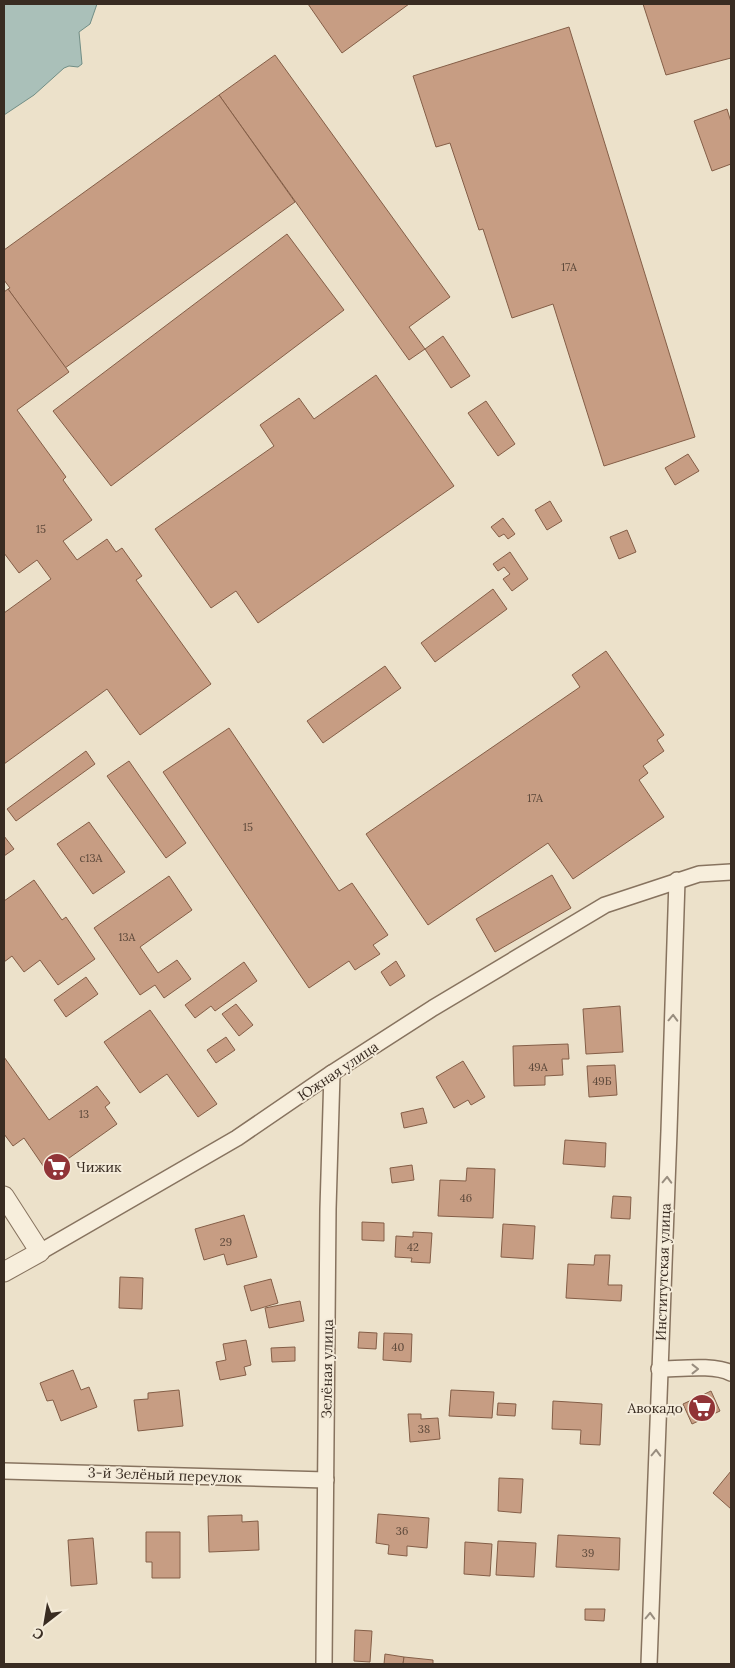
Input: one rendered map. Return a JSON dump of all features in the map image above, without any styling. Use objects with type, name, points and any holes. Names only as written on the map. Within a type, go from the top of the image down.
[{"type":"street","name":"Южная улица","points":[[4,1272],[237,1138],[332,1073],[454,994],[605,906],[699,874],[731,872]]},
{"type":"street","name":"Институтская улица","points":[[649,1664],[677,880]]},
{"type":"street","name":"Зелёная улица","points":[[324,1664],[328,1209],[332,1073]]},
{"type":"street","points":[[4,1196],[40,1252]]},
{"type":"street","points":[[659,1369],[711,1369],[731,1373]]},
{"type":"street","name":"3-й Зелёный переулок","points":[[4,1471],[326,1480]]},
{"type":"water","points":[[4,4],[97,4],[90,24],[79,32],[82,64],[78,67],[69,66],[64,68],[34,95],[4,115]]},
{"type":"building","points":[[308,4],[409,4],[342,53]]},
{"type":"building","points":[[643,4],[731,4],[731,58],[666,75]]},
{"type":"building","points":[[569,27],[695,437],[604,466],[553,304],[512,318],[483,229],[479,230],[450,143],[436,147],[413,76]]},
{"type":"building","points":[[275,55],[450,297],[409,327],[425,349],[409,360],[219,95]]},
{"type":"building","points":[[219,95],[295,202],[65,368],[8,289],[10,288],[4,280],[4,250]]},
{"type":"building","points":[[727,109],[731,122],[731,164],[712,171],[694,121]]},
{"type":"building","points":[[287,234],[344,310],[111,486],[53,411]]},
{"type":"building","points":[[8,289],[69,372],[17,410],[66,477],[63,480],[92,520],[63,541],[77,560],[107,539],[116,552],[122,548],[142,576],[136,580],[211,684],[140,735],[107,689],[4,764],[4,613],[51,579],[37,560],[19,573],[4,553],[4,292]]},
{"type":"building","points":[[443,336],[470,376],[451,388],[425,349]]},
{"type":"building","points":[[376,375],[454,486],[258,623],[236,591],[211,608],[155,529],[274,446],[260,425],[299,398],[314,419]]},
{"type":"building","points":[[486,401],[515,444],[498,456],[468,413]]},
{"type":"building","points":[[688,454],[699,471],[675,485],[665,468]]},
{"type":"building","points":[[550,501],[562,521],[547,530],[535,510]]},
{"type":"building","points":[[503,518],[515,534],[508,539],[504,534],[499,537],[491,527]]},
{"type":"building","points":[[627,530],[636,552],[619,559],[610,537]]},
{"type":"building","points":[[510,552],[528,579],[512,591],[503,579],[510,574],[504,567],[498,571],[493,564]]},
{"type":"building","points":[[493,589],[507,609],[435,662],[421,643]]},
{"type":"building","points":[[606,651],[664,735],[657,740],[664,751],[643,766],[648,773],[639,780],[664,817],[573,879],[548,843],[428,925],[366,834],[580,687],[572,675]]},
{"type":"building","points":[[385,666],[401,688],[323,743],[307,721]]},
{"type":"building","points":[[229,728],[339,891],[352,883],[388,935],[373,945],[380,954],[355,970],[349,961],[309,988],[163,772]]},
{"type":"building","points":[[86,751],[95,764],[16,821],[7,809]]},
{"type":"building","points":[[129,761],[186,843],[166,858],[107,776]]},
{"type":"building","points":[[89,822],[125,872],[93,894],[57,844]]},
{"type":"building","points":[[4,836],[14,849],[4,856]]},
{"type":"building","points":[[552,875],[571,908],[495,952],[476,919]]},
{"type":"building","points":[[169,876],[192,910],[140,947],[158,973],[177,960],[191,979],[164,998],[155,985],[140,995],[94,928]]},
{"type":"building","points":[[34,880],[62,920],[66,917],[95,959],[58,985],[40,960],[24,972],[12,956],[4,962],[4,901]]},
{"type":"building","points":[[396,961],[405,976],[390,986],[381,972]]},
{"type":"building","points":[[244,962],[257,981],[215,1011],[211,1006],[195,1018],[185,1005]]},
{"type":"building","points":[[86,977],[98,994],[66,1017],[54,1000]]},
{"type":"building","points":[[236,1004],[253,1025],[239,1036],[222,1014]]},
{"type":"building","points":[[620,1006],[623,1052],[586,1054],[583,1009]]},
{"type":"building","points":[[150,1010],[217,1104],[198,1117],[167,1074],[140,1093],[104,1042]]},
{"type":"building","points":[[226,1037],[235,1050],[216,1063],[207,1050]]},
{"type":"building","points":[[568,1044],[569,1059],[562,1059],[563,1075],[545,1076],[545,1085],[514,1086],[513,1046]]},
{"type":"building","points":[[4,1057],[49,1120],[97,1086],[110,1103],[105,1107],[117,1124],[48,1173],[24,1138],[13,1146],[4,1134]]},
{"type":"building","points":[[463,1061],[485,1097],[471,1105],[468,1100],[454,1108],[436,1077]]},
{"type":"building","points":[[615,1065],[617,1095],[589,1097],[587,1066]]},
{"type":"building","points":[[423,1108],[427,1123],[404,1128],[401,1113]]},
{"type":"building","points":[[565,1140],[606,1143],[605,1167],[563,1164]]},
{"type":"building","points":[[412,1165],[414,1180],[392,1183],[390,1168]]},
{"type":"building","points":[[467,1168],[495,1169],[493,1218],[438,1216],[440,1180],[466,1181]]},
{"type":"building","points":[[613,1196],[631,1197],[630,1219],[611,1218]]},
{"type":"building","points":[[244,1215],[257,1257],[227,1265],[224,1254],[204,1260],[195,1229]]},
{"type":"building","points":[[362,1222],[384,1223],[384,1241],[362,1240]]},
{"type":"building","points":[[503,1224],[535,1226],[533,1259],[501,1257]]},
{"type":"building","points":[[413,1232],[432,1233],[430,1263],[411,1262],[412,1258],[395,1257],[396,1236],[413,1237]]},
{"type":"building","points":[[595,1255],[610,1255],[608,1285],[622,1285],[621,1301],[566,1298],[568,1264],[594,1265]]},
{"type":"building","points":[[120,1277],[143,1278],[142,1309],[119,1308]]},
{"type":"building","points":[[271,1279],[278,1303],[251,1311],[244,1286]]},
{"type":"building","points":[[300,1301],[304,1321],[269,1328],[265,1308]]},
{"type":"building","points":[[359,1332],[377,1333],[376,1349],[358,1348]]},
{"type":"building","points":[[384,1333],[412,1334],[411,1362],[383,1360]]},
{"type":"building","points":[[246,1340],[251,1365],[244,1367],[246,1375],[220,1380],[216,1362],[226,1360],[223,1344]]},
{"type":"building","points":[[295,1347],[295,1361],[272,1362],[271,1348]]},
{"type":"building","points":[[73,1370],[81,1390],[89,1387],[97,1407],[61,1421],[53,1400],[47,1401],[40,1383]]},
{"type":"building","points":[[179,1390],[183,1426],[138,1431],[134,1400],[148,1399],[148,1393]]},
{"type":"building","points":[[451,1390],[494,1392],[492,1418],[449,1416]]},
{"type":"building","points":[[711,1391],[720,1411],[692,1424],[683,1404]]},
{"type":"building","points":[[553,1401],[602,1404],[600,1445],[580,1444],[581,1430],[552,1429]]},
{"type":"building","points":[[498,1403],[516,1404],[515,1416],[497,1415]]},
{"type":"building","points":[[408,1414],[421,1414],[421,1419],[438,1418],[440,1439],[410,1442]]},
{"type":"building","points":[[731,1471],[731,1509],[713,1493]]},
{"type":"building","points":[[499,1478],[523,1479],[521,1513],[498,1511]]},
{"type":"building","points":[[378,1514],[429,1518],[427,1548],[407,1546],[407,1556],[388,1554],[389,1545],[376,1543]]},
{"type":"building","points":[[242,1515],[242,1522],[258,1521],[259,1550],[209,1552],[208,1516]]},
{"type":"building","points":[[146,1532],[180,1532],[180,1578],[152,1578],[152,1562],[146,1562]]},
{"type":"building","points":[[558,1535],[620,1538],[619,1570],[556,1567]]},
{"type":"building","points":[[93,1538],[97,1584],[71,1586],[68,1540]]},
{"type":"building","points":[[498,1541],[536,1543],[534,1577],[496,1575]]},
{"type":"building","points":[[465,1542],[492,1544],[490,1576],[464,1574]]},
{"type":"building","points":[[585,1609],[605,1609],[604,1621],[585,1620]]},
{"type":"building","points":[[355,1630],[372,1631],[370,1662],[354,1661]]},
{"type":"building","points":[[385,1654],[404,1657],[403,1664],[384,1664]]},
{"type":"building","points":[[404,1657],[433,1660],[433,1664],[403,1664]]},
{"type":"place","name":"Чижик","points":[[57,1167]]},
{"type":"place","name":"Авокадо","points":[[702,1408]]}]
